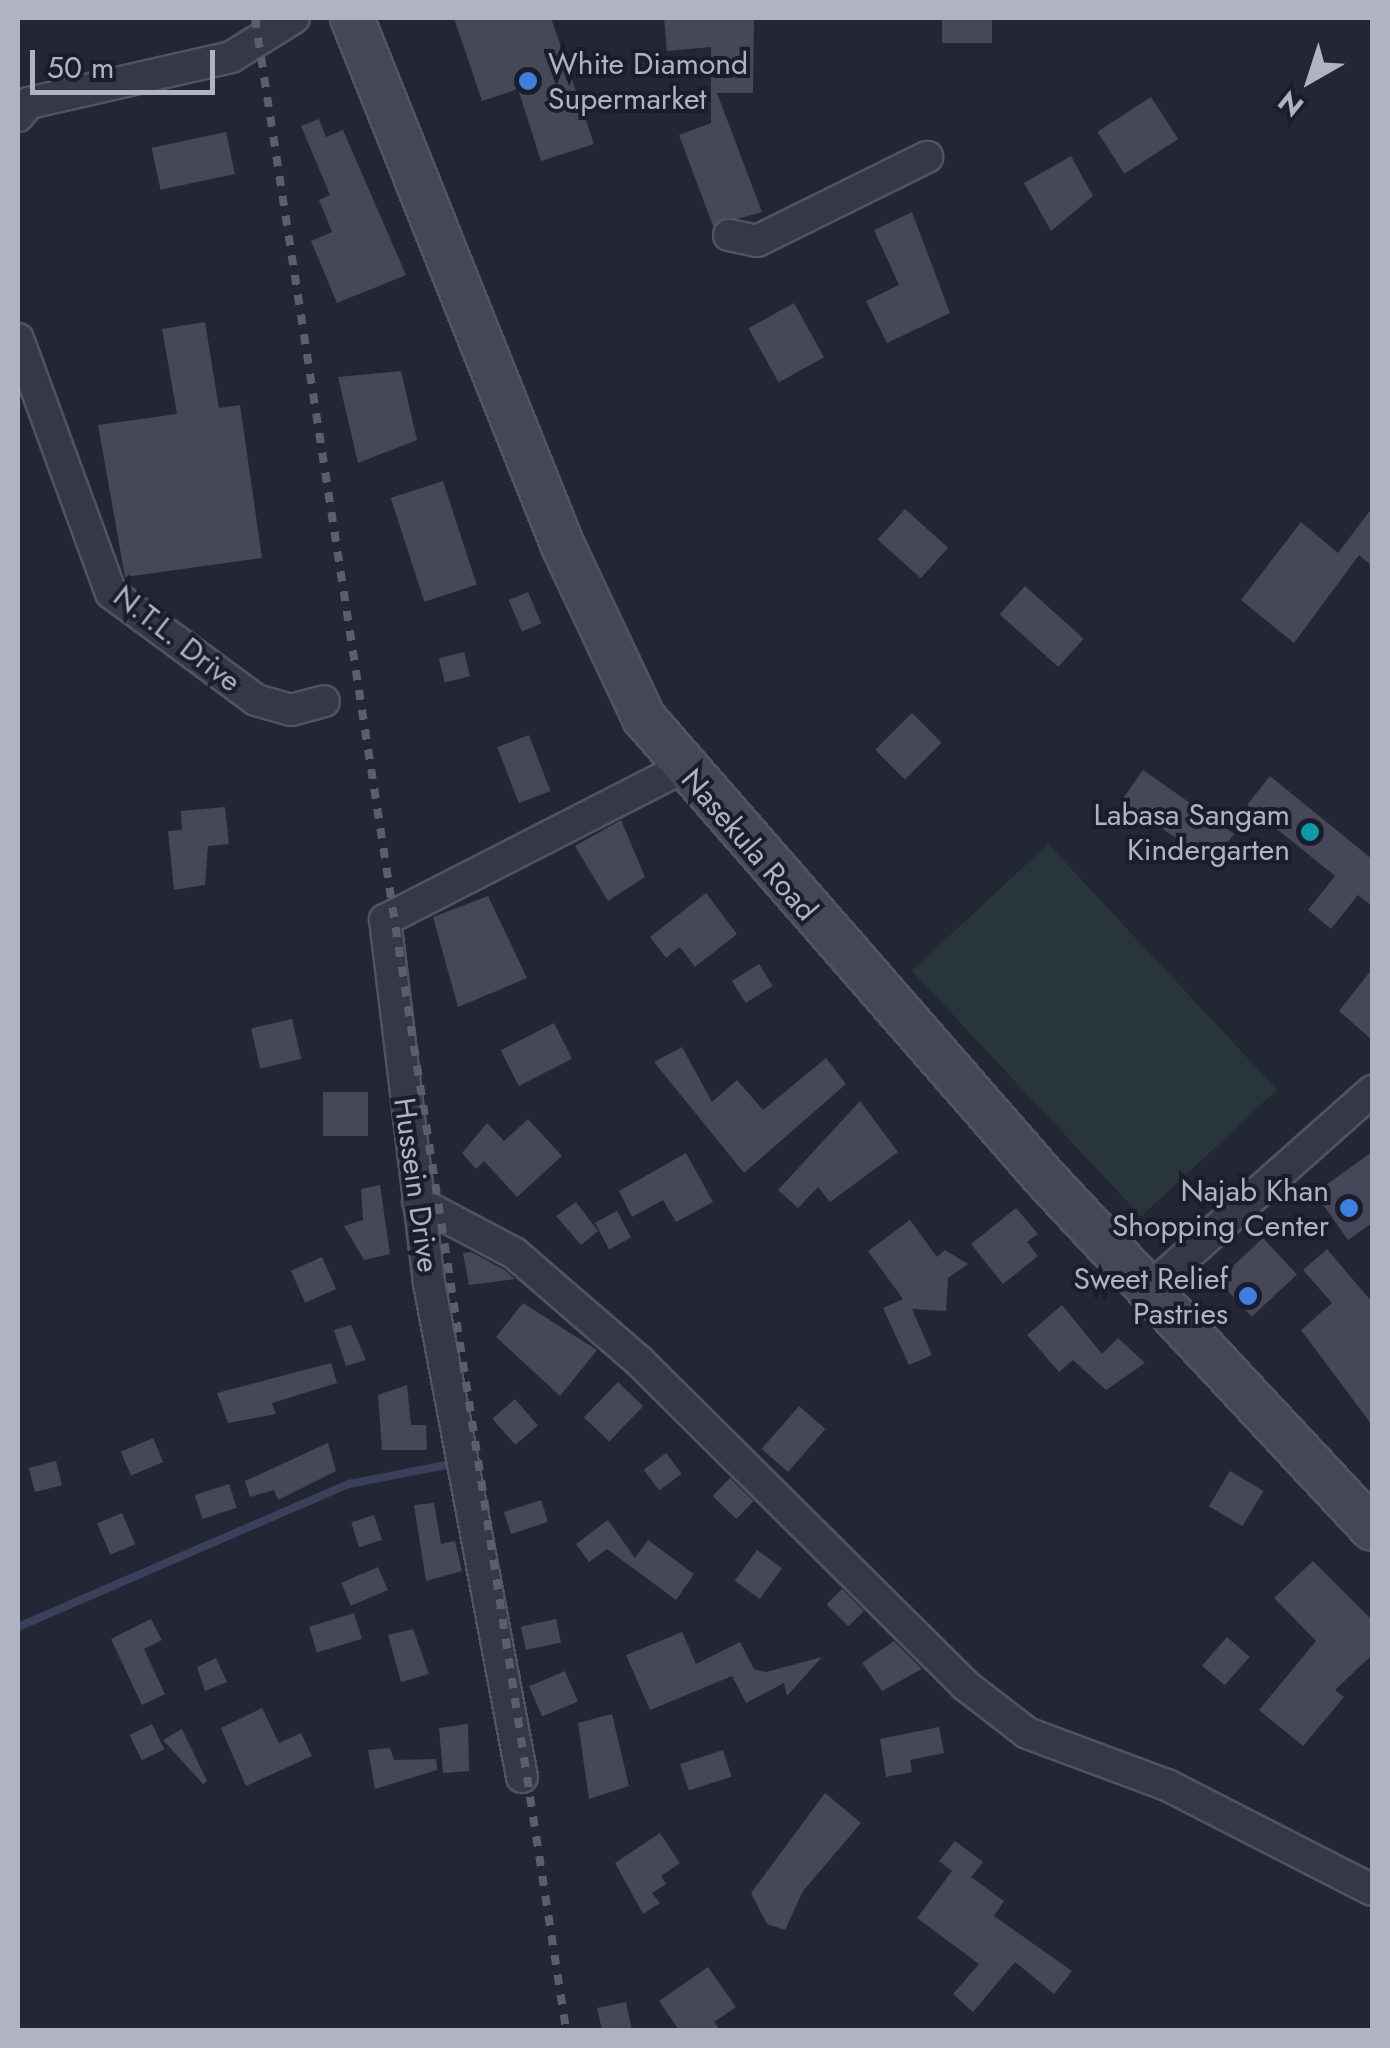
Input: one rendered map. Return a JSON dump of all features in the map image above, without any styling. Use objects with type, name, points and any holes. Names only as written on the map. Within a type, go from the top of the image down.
[{"type":"main road","name":"Nasekula Road","points":[[352,18],[612,659],[682,768],[1148,1290],[1372,1529]]},
{"type":"street","points":[[18,116],[29,103],[231,58],[294,18]]},
{"type":"street","points":[[730,235],[757,241],[927,158]]},
{"type":"street","name":"N.T.L. Drive","points":[[18,339],[111,593],[256,700],[292,710],[324,701]]},
{"type":"street","name":"Hussein Drive","points":[[522,1777],[418,1202],[386,920],[682,768]]},
{"type":"street","points":[[1148,1290],[1366,1109]]},
{"type":"street","points":[[418,1202],[514,1252],[640,1360],[965,1685],[1027,1733],[1167,1786],[1372,1890]]},
{"type":"shaded area","points":[[1048,844],[1277,1090],[1141,1217],[912,971]]},
{"type":"building","points":[[454,18],[551,18],[594,144],[541,161],[518,89],[482,101]]},
{"type":"building","points":[[664,18],[754,18],[753,93],[717,93],[762,212],[713,226],[679,135],[711,123],[711,47],[667,51]]},
{"type":"building","points":[[942,18],[992,18],[992,43],[942,43]]},
{"type":"building","points":[[1151,97],[1178,139],[1125,174],[1097,132]]},
{"type":"building","points":[[319,119],[326,137],[343,130],[406,275],[337,303],[311,241],[332,232],[319,200],[330,195],[301,126]]},
{"type":"building","points":[[226,132],[235,174],[161,190],[152,148]]},
{"type":"building","points":[[1071,156],[1093,196],[1051,231],[1024,183]]},
{"type":"building","points":[[912,212],[950,313],[887,343],[866,301],[899,285],[874,230]]},
{"type":"building","points":[[794,303],[824,357],[779,382],[749,328]]},
{"type":"building","points":[[205,322],[219,408],[240,405],[262,558],[125,577],[98,425],[177,414],[162,329]]},
{"type":"building","points":[[401,371],[417,440],[358,463],[338,377]]},
{"type":"building","points":[[443,481],[477,585],[424,602],[391,498]]},
{"type":"building","points":[[1372,508],[1372,566],[1359,555],[1294,643],[1241,600],[1301,522],[1338,553]]},
{"type":"building","points":[[905,509],[948,548],[921,578],[878,539]]},
{"type":"building","points":[[1025,586],[1084,639],[1058,667],[1000,614]]},
{"type":"building","points":[[528,592],[541,623],[522,632],[509,600]]},
{"type":"building","points":[[464,652],[470,676],[445,683],[439,658]]},
{"type":"building","points":[[912,713],[942,743],[905,779],[875,750]]},
{"type":"building","points":[[529,735],[551,791],[519,803],[497,747]]},
{"type":"building","points":[[1143,770],[1234,834],[1213,864],[1122,800]]},
{"type":"building","name":"Labasa Sangam Kindergarten","points":[[1270,776],[1372,859],[1372,906],[1358,895],[1331,929],[1308,910],[1335,876],[1247,805]]},
{"type":"building","points":[[225,807],[229,844],[208,846],[205,885],[174,890],[168,831],[182,830],[181,811]]},
{"type":"building","points":[[621,820],[645,877],[608,901],[575,846]]},
{"type":"building","points":[[706,893],[737,934],[695,967],[680,947],[666,958],[650,937]]},
{"type":"building","points":[[488,896],[527,978],[458,1007],[433,917]]},
{"type":"building","points":[[759,964],[773,986],[746,1003],[732,981]]},
{"type":"building","points":[[1372,969],[1372,1040],[1339,1011]]},
{"type":"building","points":[[292,1019],[301,1059],[260,1068],[251,1028]]},
{"type":"building","points":[[554,1023],[572,1059],[519,1086],[501,1050]]},
{"type":"building","points":[[682,1047],[712,1102],[737,1080],[763,1110],[826,1058],[846,1084],[744,1173],[654,1062]]},
{"type":"building","points":[[323,1092],[368,1092],[368,1136],[323,1136]]},
{"type":"building","points":[[860,1101],[898,1152],[830,1202],[818,1187],[798,1208],[778,1190]]},
{"type":"building","points":[[528,1119],[562,1156],[517,1197],[484,1161],[476,1169],[462,1153],[487,1123],[504,1141]]},
{"type":"building","name":"Najab Khan Shopping Center","points":[[1372,1152],[1372,1223],[1348,1240],[1315,1193]]},
{"type":"building","points":[[686,1153],[713,1202],[676,1222],[663,1200],[632,1217],[619,1191]]},
{"type":"building","points":[[380,1185],[390,1254],[364,1260],[344,1226],[363,1220],[361,1189]]},
{"type":"building","points":[[576,1202],[598,1231],[581,1245],[556,1216]]},
{"type":"building","points":[[1016,1208],[1038,1234],[1027,1242],[1038,1256],[1003,1284],[971,1244]]},
{"type":"building","points":[[617,1211],[631,1237],[609,1249],[595,1223]]},
{"type":"building","points":[[910,1220],[937,1257],[945,1250],[968,1264],[948,1278],[946,1311],[912,1309],[932,1355],[909,1365],[883,1308],[903,1299],[868,1251]]},
{"type":"building","points":[[1263,1238],[1297,1275],[1252,1317],[1218,1280]]},
{"type":"building","points":[[1327,1249],[1372,1302],[1372,1425],[1301,1330],[1332,1303],[1303,1270]]},
{"type":"building","points":[[471,1252],[515,1279],[469,1285],[463,1253]]},
{"type":"building","points":[[322,1257],[336,1289],[305,1303],[291,1271]]},
{"type":"building","points":[[523,1303],[597,1350],[560,1396],[496,1337]]},
{"type":"building","points":[[1062,1305],[1102,1354],[1118,1338],[1145,1363],[1106,1390],[1073,1360],[1059,1372],[1027,1335]]},
{"type":"building","points":[[351,1325],[366,1360],[346,1366],[334,1330]]},
{"type":"building","points":[[331,1363],[337,1383],[272,1403],[276,1414],[228,1423],[217,1393]]},
{"type":"building","points":[[618,1382],[643,1406],[609,1442],[584,1417]]},
{"type":"building","points":[[407,1385],[411,1425],[426,1425],[427,1450],[382,1450],[378,1395]]},
{"type":"building","points":[[515,1399],[538,1425],[515,1445],[492,1419]]},
{"type":"building","points":[[799,1406],[825,1429],[788,1472],[762,1449]]},
{"type":"building","points":[[153,1438],[163,1462],[131,1476],[121,1452]]},
{"type":"building","points":[[328,1443],[336,1471],[278,1500],[274,1490],[250,1497],[245,1481]]},
{"type":"building","points":[[666,1453],[682,1474],[659,1491],[644,1470]]},
{"type":"building","points":[[56,1461],[62,1485],[35,1492],[29,1468]]},
{"type":"building","points":[[1230,1471],[1263,1491],[1242,1526],[1209,1506]]},
{"type":"building","points":[[730,1478],[754,1501],[736,1519],[713,1496]]},
{"type":"building","points":[[229,1484],[237,1508],[202,1519],[195,1495]]},
{"type":"building","points":[[541,1500],[548,1522],[511,1534],[504,1512]]},
{"type":"building","points":[[434,1503],[441,1544],[455,1541],[462,1571],[426,1581],[414,1505]]},
{"type":"building","points":[[122,1513],[135,1544],[110,1555],[97,1524]]},
{"type":"building","points":[[374,1515],[382,1540],[359,1547],[351,1522]]},
{"type":"building","points":[[608,1520],[635,1558],[648,1540],[694,1574],[676,1600],[607,1549],[589,1562],[576,1544]]},
{"type":"building","points":[[757,1550],[782,1568],[760,1599],[735,1581]]},
{"type":"building","points":[[1313,1561],[1372,1620],[1372,1655],[1335,1690],[1344,1697],[1303,1746],[1259,1710],[1316,1641],[1274,1598]]},
{"type":"building","points":[[378,1567],[388,1590],[351,1606],[341,1583]]},
{"type":"building","points":[[842,1589],[864,1611],[848,1626],[826,1605]]},
{"type":"building","points":[[354,1613],[362,1639],[317,1653],[309,1627]]},
{"type":"building","points":[[151,1619],[162,1640],[144,1649],[165,1694],[142,1705],[111,1639]]},
{"type":"building","points":[[556,1619],[561,1642],[526,1650],[521,1626]]},
{"type":"building","points":[[413,1629],[429,1674],[401,1682],[388,1635]]},
{"type":"building","points":[[682,1632],[696,1664],[740,1642],[754,1669],[766,1672],[822,1657],[787,1696],[784,1683],[746,1703],[732,1676],[650,1710],[626,1655]]},
{"type":"building","points":[[1227,1637],[1250,1657],[1225,1685],[1202,1666]]},
{"type":"building","points":[[894,1641],[922,1669],[882,1691],[862,1663]]},
{"type":"building","points":[[216,1658],[227,1682],[205,1691],[197,1667]]},
{"type":"building","points":[[565,1671],[578,1701],[542,1717],[529,1686]]},
{"type":"building","points":[[262,1708],[279,1743],[301,1733],[312,1756],[246,1786],[221,1728]]},
{"type":"building","points":[[612,1714],[629,1786],[589,1799],[578,1723]]},
{"type":"building","points":[[152,1724],[164,1749],[142,1760],[130,1735]]},
{"type":"building","points":[[468,1724],[469,1771],[443,1773],[439,1728]]},
{"type":"building","points":[[939,1727],[944,1753],[910,1760],[912,1772],[886,1777],[880,1739]]},
{"type":"building","points":[[182,1729],[207,1781],[203,1784],[163,1740]]},
{"type":"building","points":[[390,1748],[394,1760],[436,1759],[437,1770],[375,1789],[368,1750]]},
{"type":"building","points":[[723,1750],[732,1777],[689,1791],[680,1764]]},
{"type":"building","points":[[825,1793],[861,1823],[803,1891],[785,1930],[767,1924],[751,1893]]},
{"type":"building","points":[[660,1833],[680,1863],[661,1876],[666,1884],[652,1893],[660,1903],[643,1914],[615,1863]]},
{"type":"building","points":[[955,1841],[983,1862],[971,1877],[1004,1901],[994,1916],[1072,1971],[1054,1994],[1015,1962],[973,2012],[953,1994],[979,1964],[917,1918],[952,1871],[939,1861]]},
{"type":"building","points":[[708,1967],[736,2007],[714,2022],[720,2030],[679,2030],[659,2001]]},
{"type":"building","points":[[626,2002],[632,2030],[602,2030],[597,2008]]},
{"type":"waterway","points":[[18,1627],[349,1484],[456,1463]]},
{"type":"railway","points":[[255,18],[566,2030]]},
{"type":"place","name":"White Diamond Supermarket","points":[[528,81]]},
{"type":"place","name":"Labasa Sangam Kindergarten","points":[[1310,832]]},
{"type":"place","name":"Najab Khan Shopping Center","points":[[1349,1208]]},
{"type":"place","name":"Sweet Relief Pastries","points":[[1248,1296]]}]
